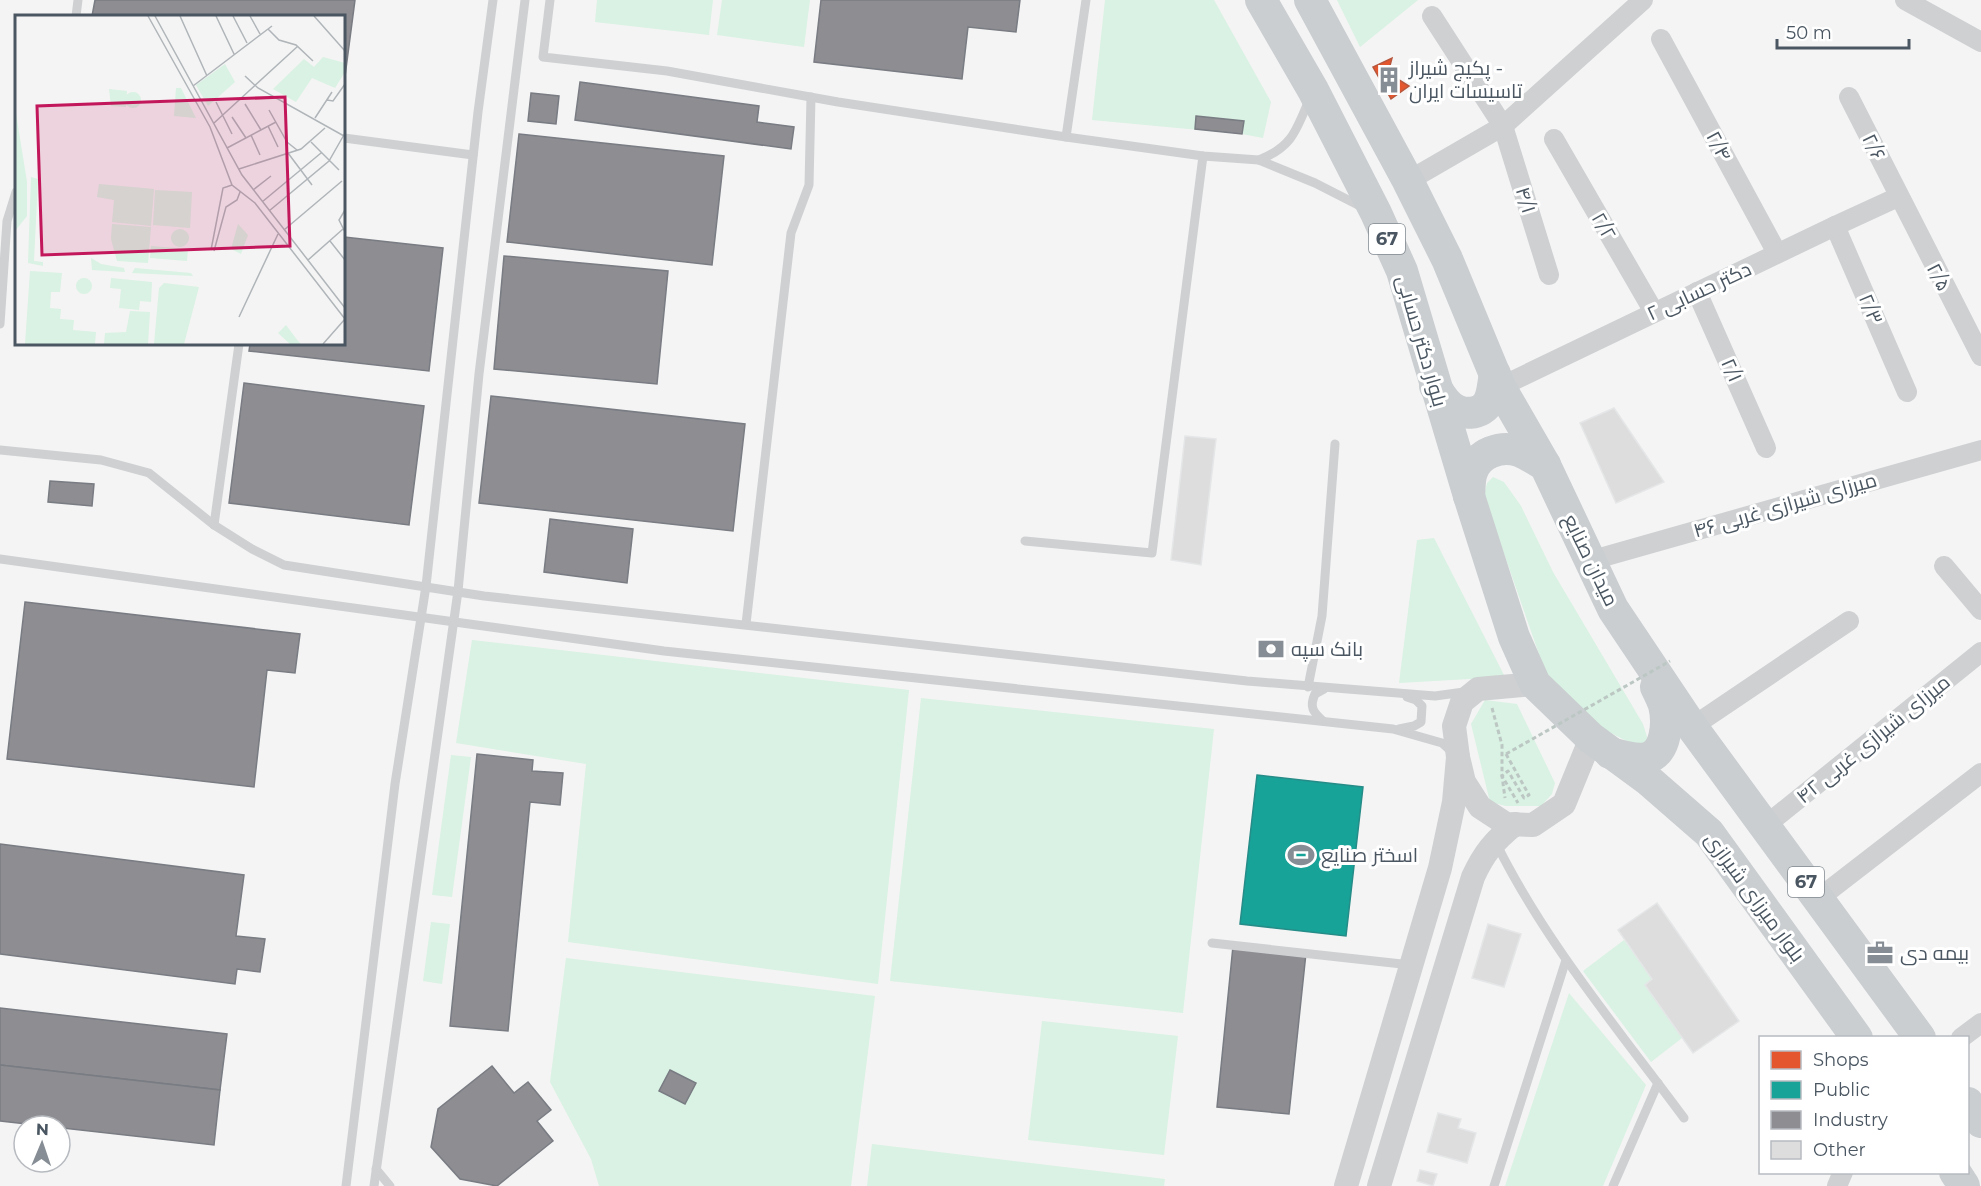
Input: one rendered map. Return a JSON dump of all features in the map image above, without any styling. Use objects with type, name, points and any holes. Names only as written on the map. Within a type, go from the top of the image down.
[{"type":"main road","name":"بلوار دکتر حسابی","points":[[1261,0],[1313,90],[1382,226],[1402,271],[1469,496]]},
{"type":"main road","name":"67","points":[[1310,0],[1408,181],[1447,259],[1498,380]]},
{"type":"main road","points":[[1382,226],[1427,220]]},
{"type":"main road","points":[[1435,385],[1441,396],[1453,408],[1464,413],[1484,409],[1490,401],[1498,380]]},
{"type":"main road","name":"میدان صنایع","points":[[1498,380],[1545,465],[1613,609],[1656,658],[1692,727]]},
{"type":"main road","points":[[1469,496],[1474,466],[1480,458],[1495,450],[1519,451],[1545,465]]},
{"type":"main road","name":"67","points":[[1469,496],[1514,637],[1535,684],[1599,745]]},
{"type":"main road","points":[[1599,745],[1633,759],[1648,758],[1659,752],[1666,728],[1656,658]]},
{"type":"main road","name":"67","points":[[1692,727],[1919,1036]]},
{"type":"main road","name":"بلوار میرزای شیرازی","points":[[1599,745],[1647,779],[1709,833],[1856,1036]]},
{"type":"main road","points":[[1969,1104],[1981,1122]]},
{"type":"street","points":[[1408,181],[1503,126],[1622,7],[1643,0]]},
{"type":"street","points":[[1905,0],[1981,42]]},
{"type":"street","name":"۴/۱","points":[[1432,16],[1503,126],[1549,275]]},
{"type":"street","name":"۲/۴","points":[[1661,39],[1777,253]]},
{"type":"street","name":"۲/۶","points":[[1849,98],[1898,197]]},
{"type":"street","name":"۲/۲","points":[[1554,139],[1654,312]]},
{"type":"street","name":"دکتر حسابی ۲","points":[[1498,380],[1654,312],[1898,197]]},
{"type":"street","name":"۲/۵","points":[[1898,197],[1981,356]]},
{"type":"street","name":"۲/۳","points":[[1834,226],[1907,392]]},
{"type":"street","name":"۲/۱","points":[[1697,292],[1766,448]]},
{"type":"street","name":"میرزای شیرازی غربی ۴۶","points":[[1589,561],[1981,450]]},
{"type":"street","points":[[1944,566],[1981,610]]},
{"type":"street","points":[[1692,727],[1849,621]]},
{"type":"street","name":"میرزای شیرازی غربی ۴۲","points":[[1765,826],[1981,652]]},
{"type":"street","points":[[1513,812],[1506,824],[1480,807],[1464,782],[1454,726],[1462,702],[1482,689],[1535,684]]},
{"type":"street","points":[[1513,812],[1533,825],[1564,804],[1599,745]]},
{"type":"street","points":[[1346,1186],[1440,868],[1454,802],[1458,757]]},
{"type":"street","points":[[1818,899],[1981,773]]},
{"type":"street","points":[[1378,1186],[1463,905],[1482,858],[1513,812]]},
{"type":"street","points":[[1964,1036],[1981,1023]]},
{"type":"lane","points":[[76,15],[78,0]]},
{"type":"lane","points":[[346,1186],[395,784],[426,586],[473,155],[493,0]]},
{"type":"lane","points":[[374,1186],[458,591],[479,374],[525,0]]},
{"type":"lane","points":[[550,0],[543,57],[667,71],[812,97],[1066,137],[1203,156],[1259,160],[1315,183],[1382,226]]},
{"type":"lane","points":[[1066,137],[1086,0]]},
{"type":"lane","points":[[1259,160],[1275,154],[1289,142],[1313,90]]},
{"type":"lane","points":[[746,624],[791,233],[809,185],[812,97]]},
{"type":"lane","points":[[345,138],[473,155]]},
{"type":"lane","points":[[1025,541],[1152,553],[1203,156]]},
{"type":"lane","points":[[0,324],[7,221],[15,195]]},
{"type":"lane","points":[[214,525],[239,345]]},
{"type":"lane","points":[[1308,687],[1322,616],[1335,444]]},
{"type":"lane","points":[[0,450],[101,460],[148,473],[214,525],[252,549],[284,565],[458,591],[1246,681],[1324,689],[1435,696],[1482,689]]},
{"type":"lane","points":[[0,559],[664,651],[1396,730],[1442,743],[1458,757]]},
{"type":"lane","points":[[1323,721],[1311,707],[1315,694],[1324,689]]},
{"type":"lane","points":[[1396,730],[1421,722],[1423,714],[1422,706],[1416,700],[1398,694]]},
{"type":"lane","points":[[1495,840],[1513,878],[1566,960],[1684,1118]]},
{"type":"lane","points":[[1212,942],[1411,965]]},
{"type":"lane","points":[[1494,1186],[1566,960]]},
{"type":"lane","points":[[1613,1186],[1658,1083]]},
{"type":"lane","points":[[376,1169],[390,1186]]},
{"type":"path","points":[[1502,776],[1508,771],[1524,798],[1529,795],[1506,754],[1656,658]]},
{"type":"path","points":[[1482,689],[1502,745],[1502,776],[1513,812]]},
{"type":"path","points":[[1502,776],[1513,812]]},
{"type":"green space","points":[[597,0],[713,0],[709,35],[595,22]]},
{"type":"green space","points":[[722,0],[810,0],[804,47],[717,35]]},
{"type":"green space","points":[[1105,0],[1214,0],[1271,102],[1263,138],[1092,120]]},
{"type":"green space","points":[[1337,0],[1418,0],[1360,47]]},
{"type":"green space","points":[[1493,477],[1504,482],[1521,506],[1553,572],[1643,724],[1648,740],[1638,747],[1590,722],[1549,683],[1484,496],[1487,483]]},
{"type":"green space","points":[[1434,538],[1505,677],[1399,683],[1417,540]]},
{"type":"green space","points":[[472,640],[909,690],[878,984],[568,942],[586,764],[456,743]]},
{"type":"green space","points":[[921,698],[1214,729],[1183,1013],[890,981]]},
{"type":"green space","points":[[1485,700],[1517,704],[1555,783],[1552,794],[1541,806],[1506,806],[1490,802],[1471,724]]},
{"type":"green space","points":[[451,755],[471,757],[452,897],[432,895]]},
{"type":"green space","points":[[431,922],[450,924],[442,984],[423,981]]},
{"type":"green space","points":[[1624,940],[1652,979],[1645,985],[1682,1038],[1651,1062],[1583,971]]},
{"type":"green space","points":[[566,958],[875,996],[851,1186],[599,1186],[591,1159],[550,1082]]},
{"type":"green space","points":[[1569,993],[1646,1085],[1603,1186],[1505,1186]]},
{"type":"green space","points":[[1042,1021],[1178,1036],[1164,1155],[1028,1140]]},
{"type":"green space","points":[[872,1144],[1165,1179],[1164,1186],[867,1186]]},
{"type":"building: Shops","name":"پکیج شیراز - تاسیسات ایران","points":[[1392,58],[1388,73],[1409,86],[1391,99],[1373,67]]},
{"type":"building: Public","name":"اسختر صنایع","points":[[1257,775],[1363,787],[1346,936],[1240,924]]},
{"type":"building: Industry","points":[[95,0],[355,0],[345,76],[345,15],[92,15]]},
{"type":"building: Industry","points":[[821,0],[1020,0],[1016,32],[968,27],[962,79],[814,62]]},
{"type":"building: Industry","points":[[580,82],[759,106],[757,122],[794,127],[791,149],[575,120]]},
{"type":"building: Industry","points":[[531,93],[559,96],[556,124],[528,121]]},
{"type":"building: Industry","points":[[1196,116],[1244,121],[1242,134],[1195,129]]},
{"type":"building: Industry","points":[[519,134],[724,156],[712,265],[507,242]]},
{"type":"building: Industry","points":[[345,237],[443,248],[429,371],[249,351],[250,345],[345,345]]},
{"type":"building: Industry","points":[[504,256],[668,271],[657,384],[494,369]]},
{"type":"building: Industry","points":[[244,383],[424,406],[409,525],[229,503]]},
{"type":"building: Industry","points":[[491,396],[745,424],[733,531],[479,503]]},
{"type":"building: Industry","points":[[50,481],[94,484],[92,506],[48,502]]},
{"type":"building: Industry","points":[[550,519],[633,529],[627,583],[544,572]]},
{"type":"building: Industry","points":[[25,602],[300,634],[295,673],[267,670],[254,787],[7,759]]},
{"type":"building: Industry","points":[[477,754],[533,760],[532,771],[563,773],[560,805],[530,802],[508,1031],[450,1026]]},
{"type":"building: Industry","points":[[0,844],[244,875],[236,936],[265,939],[260,972],[237,969],[235,984],[0,954]]},
{"type":"building: Industry","points":[[1233,946],[1306,953],[1289,1114],[1217,1107]]},
{"type":"building: Industry","points":[[0,1008],[227,1034],[220,1090],[0,1065]]},
{"type":"building: Industry","points":[[0,1065],[220,1090],[214,1145],[72,1129],[72,1114],[12,1114],[12,1122],[0,1121]]},
{"type":"building: Industry","points":[[492,1066],[514,1093],[528,1082],[551,1110],[537,1121],[553,1141],[497,1186],[460,1179],[431,1147],[438,1109]]},
{"type":"building: Industry","points":[[670,1070],[696,1083],[685,1104],[659,1091]]},
{"type":"building: Other","points":[[1614,408],[1664,482],[1616,503],[1580,423]]},
{"type":"building: Other","points":[[1185,436],[1216,439],[1201,565],[1171,560]]},
{"type":"building: Other","points":[[1657,903],[1739,1021],[1693,1053],[1645,985],[1652,979],[1618,930]]},
{"type":"building: Other","points":[[1488,924],[1521,934],[1504,987],[1472,978]]},
{"type":"building: Other","points":[[1438,1113],[1461,1119],[1458,1128],[1476,1133],[1467,1163],[1427,1152]]},
{"type":"building: Other","points":[[1420,1170],[1437,1174],[1433,1186],[1417,1181]]},
{"type":"place","name":"پکیج شیراز - تاسیسات ایران","points":[[1389,80]]},
{"type":"place","name":"بانک سپه","points":[[1271,649]]},
{"type":"place","name":"اسختر صنایع","points":[[1301,855]]},
{"type":"place","name":"بیمه دی","points":[[1880,953]]}]
